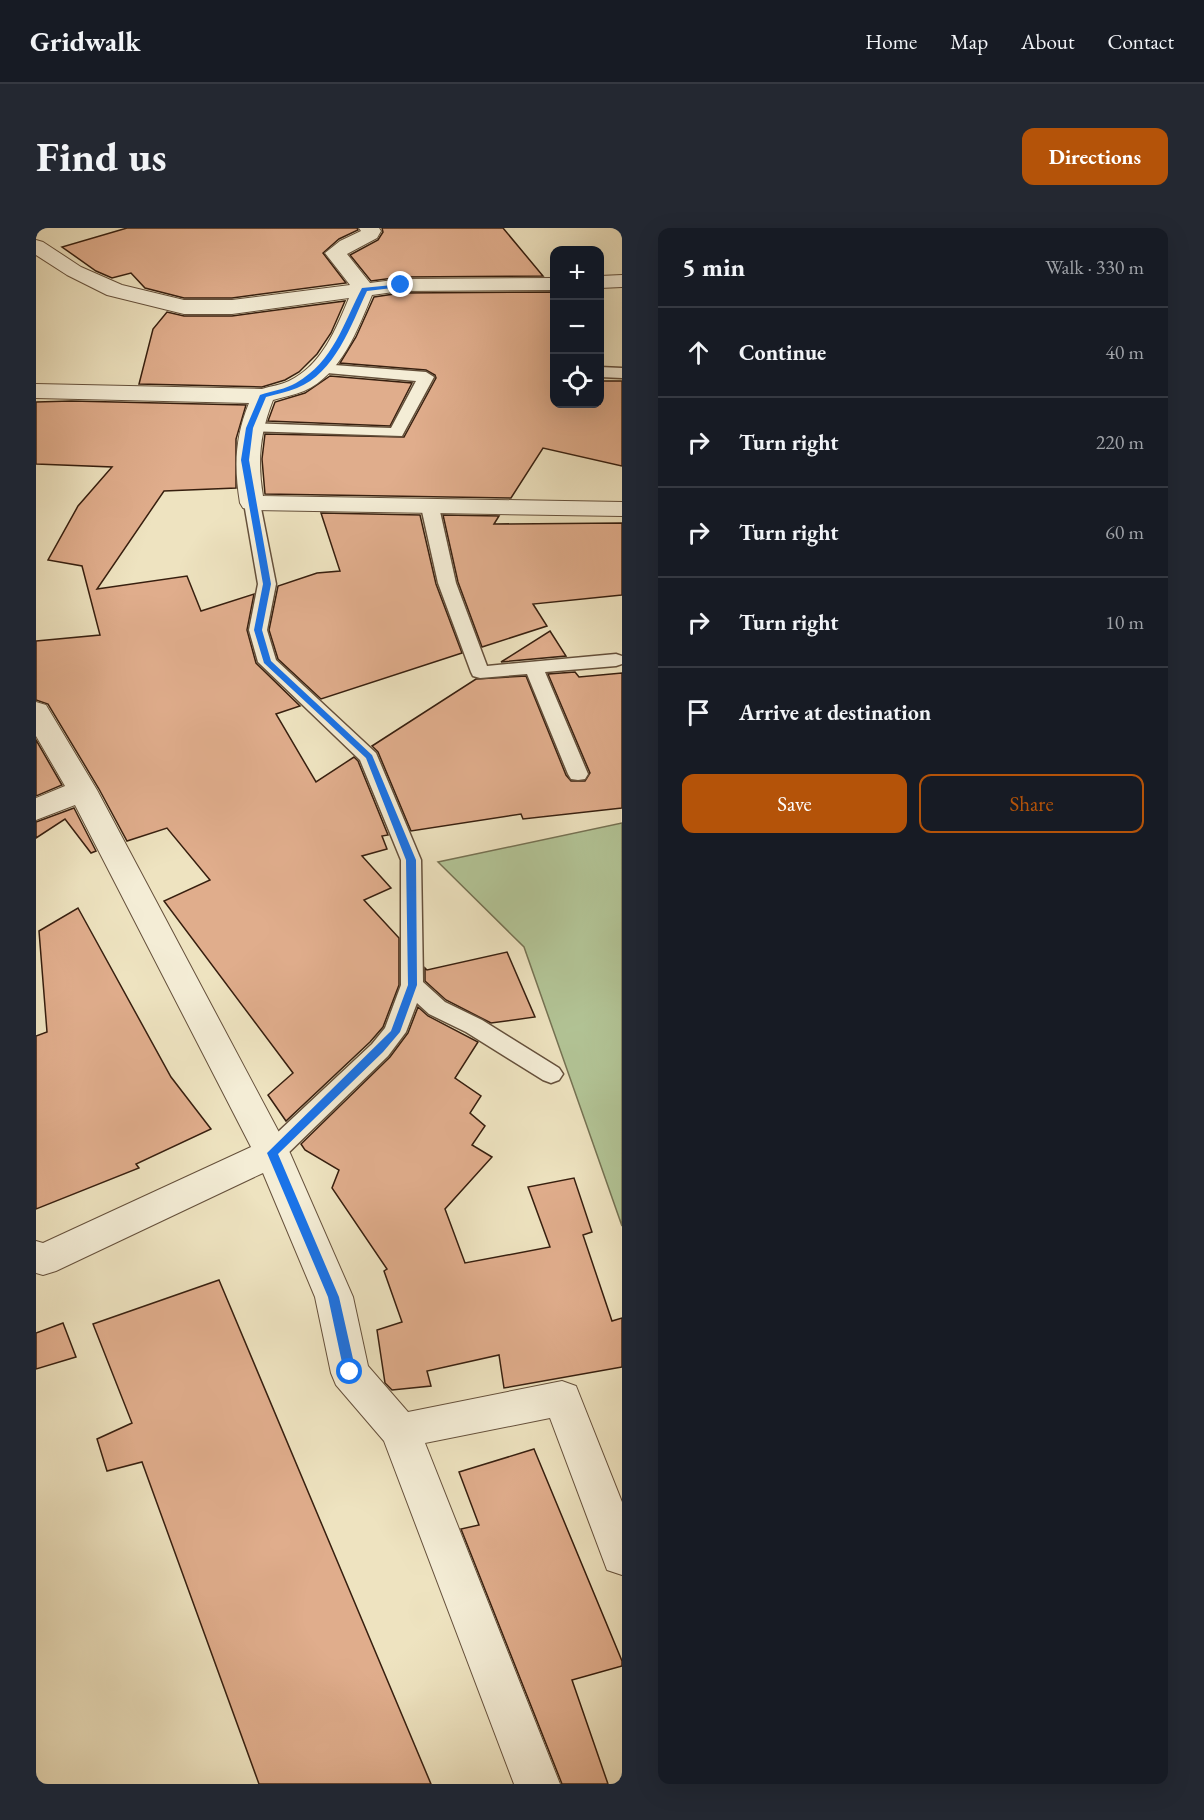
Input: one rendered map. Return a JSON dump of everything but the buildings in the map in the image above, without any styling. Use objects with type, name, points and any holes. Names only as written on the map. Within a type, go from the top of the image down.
[{"type":"street","points":[[364,289],[335,253],[370,234],[369,228]]},
{"type":"street","points":[[36,246],[74,271],[115,290],[184,307],[232,307],[401,285],[550,284]]},
{"type":"street","points":[[604,282],[622,281]]},
{"type":"street","points":[[36,391],[263,396],[297,386],[321,369],[345,333],[364,289]]},
{"type":"street","points":[[263,396],[249,428],[245,460],[252,503],[622,509]]},
{"type":"street","points":[[36,711],[82,790],[272,1153],[334,1297],[350,1372],[400,1431],[537,1784]]},
{"type":"street","points":[[36,810],[82,790]]},
{"type":"street","points":[[36,1256],[43,1260],[272,1153]]},
{"type":"street","points":[[400,1431],[562,1398],[622,1556]]},
{"type":"lane","points":[[249,428],[396,433],[426,377],[321,369]]},
{"type":"lane","points":[[604,372],[622,373]]},
{"type":"lane","points":[[252,503],[267,584],[258,630],[267,662],[369,757],[411,860],[412,985],[395,1032],[380,1050],[272,1153]]},
{"type":"lane","points":[[430,507],[447,583],[480,672],[616,660]]},
{"type":"lane","points":[[534,667],[578,774]]},
{"type":"lane","points":[[412,985],[437,1008],[474,1026],[551,1074]]},
{"type":"green space","points":[[622,823],[622,1226],[524,947],[438,862]]},
{"type":"route","points":[[350,1372],[334,1297],[272,1153],[380,1050],[395,1032],[412,985],[411,860],[369,757],[290,686],[267,662],[258,630],[267,584],[245,460],[249,428],[263,396],[297,386],[321,369],[345,333],[364,289],[401,285]]}]
